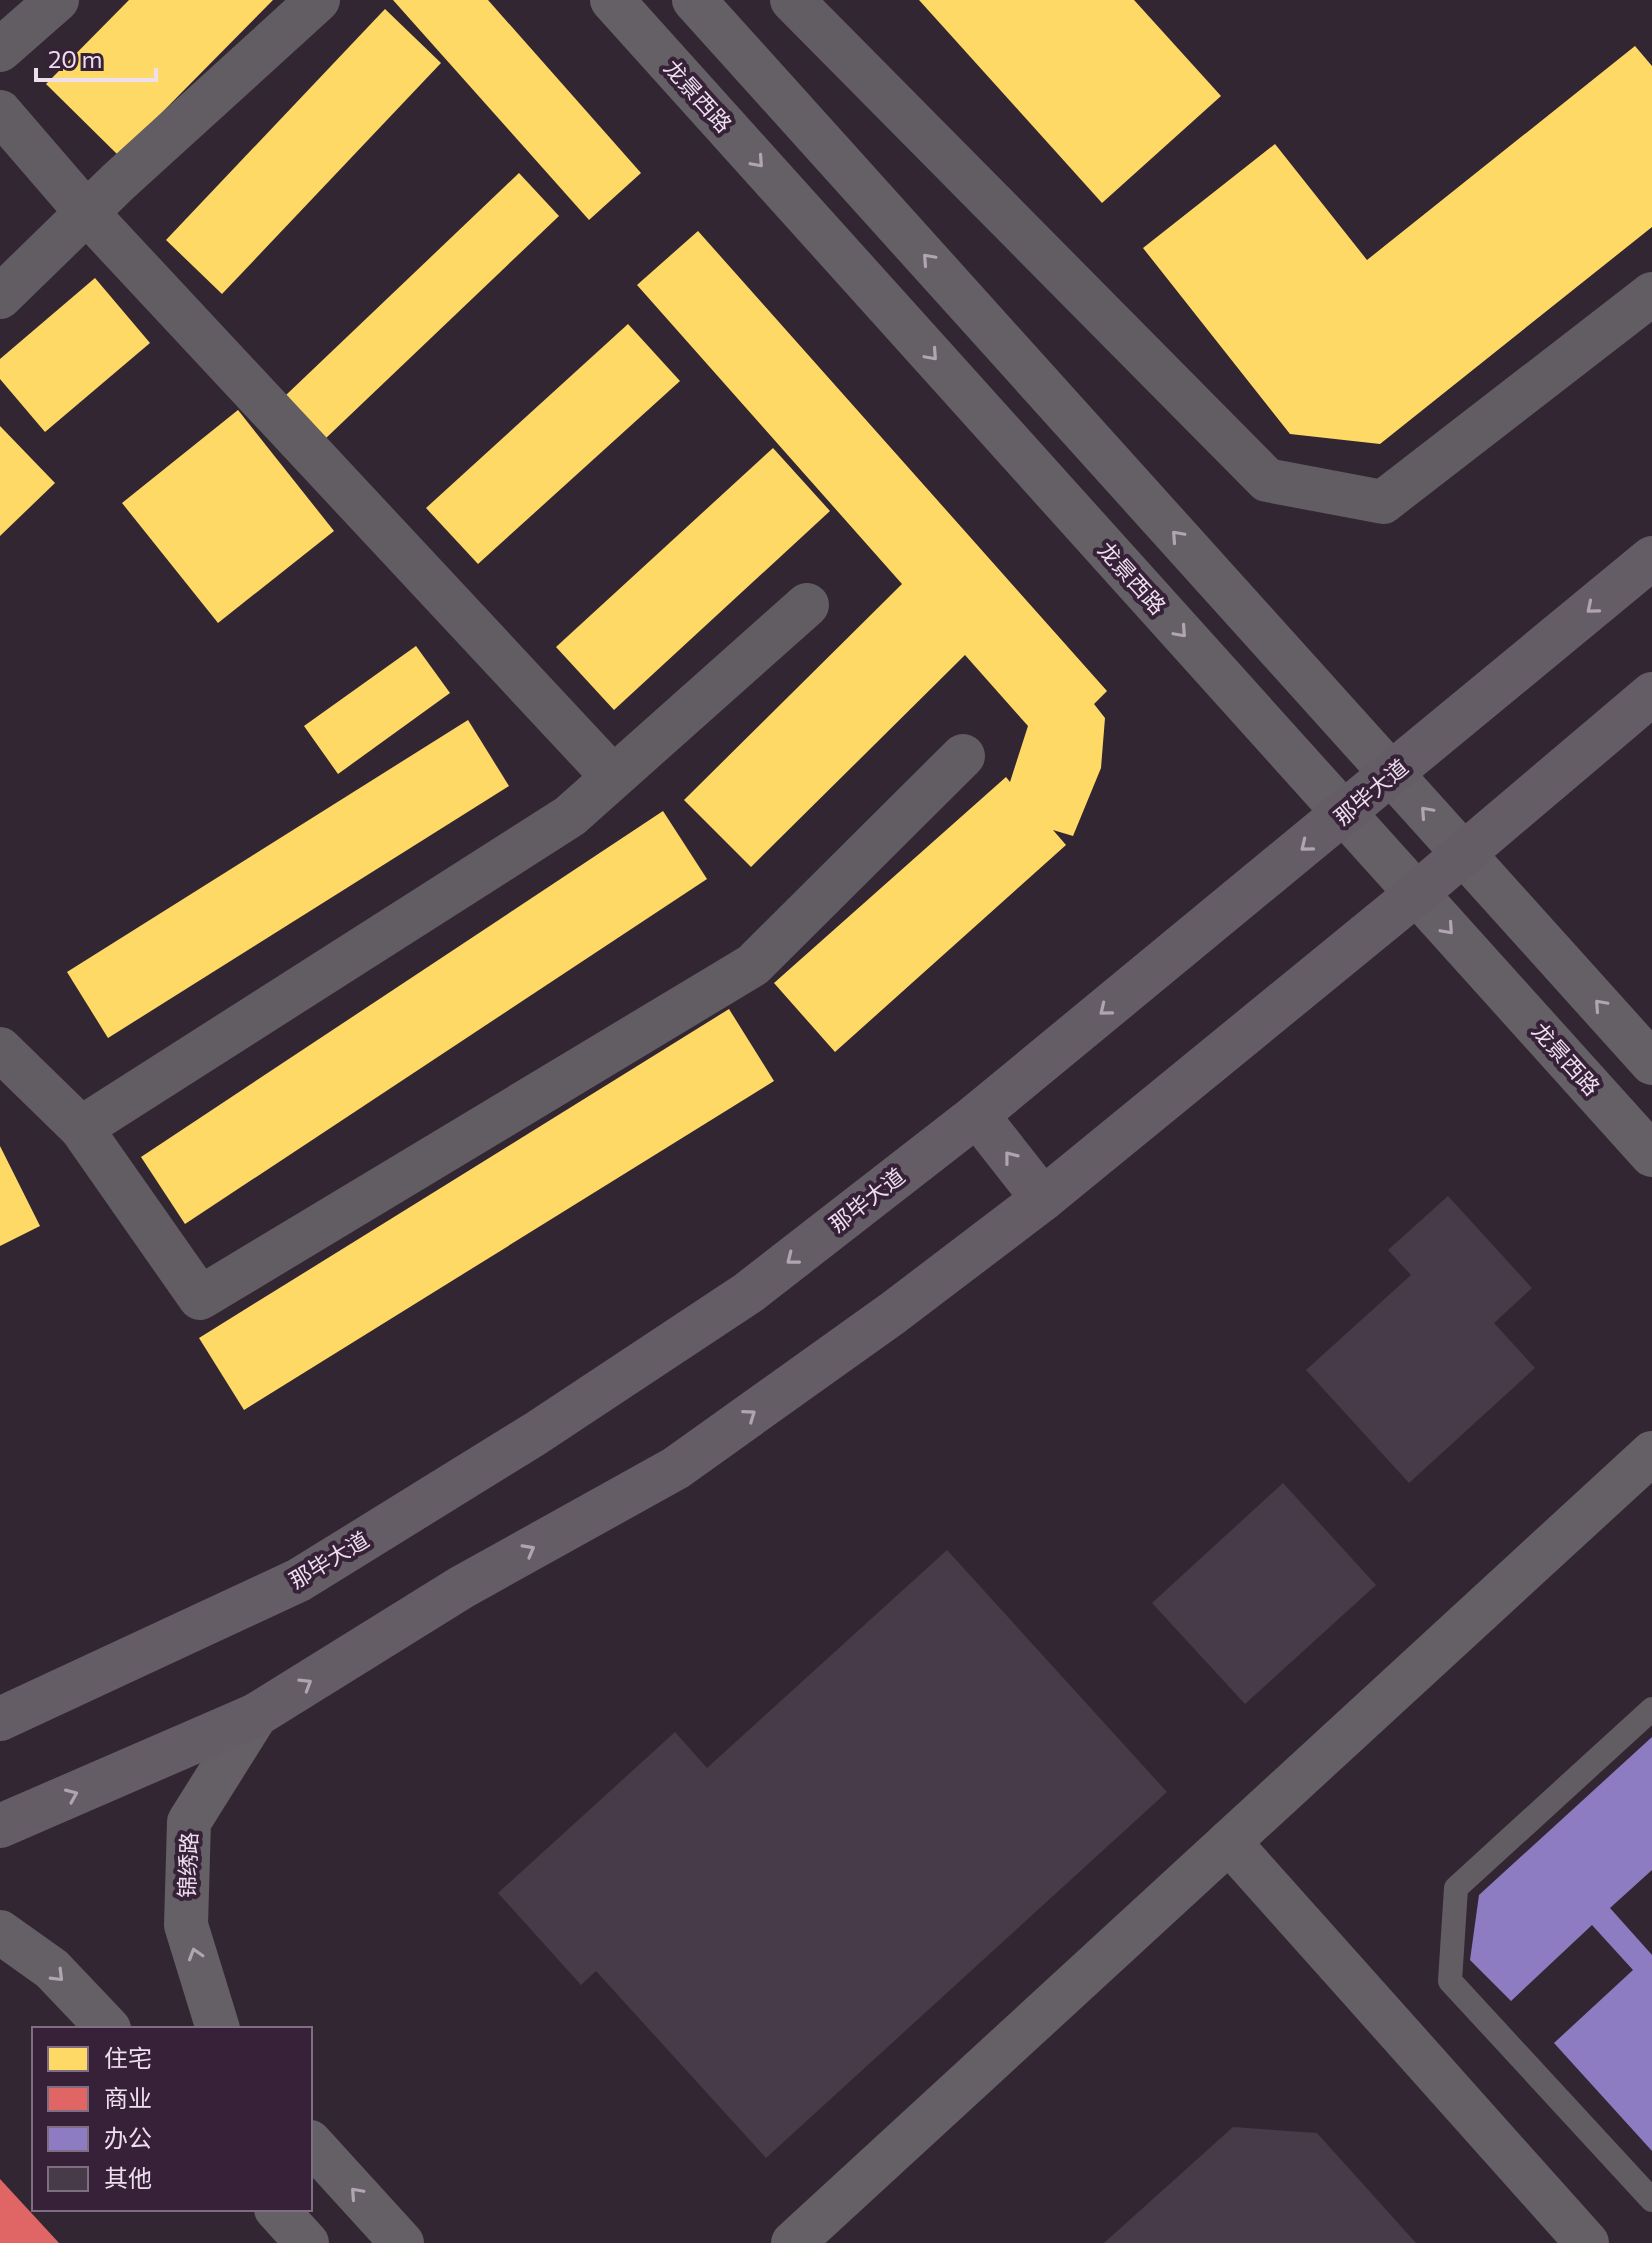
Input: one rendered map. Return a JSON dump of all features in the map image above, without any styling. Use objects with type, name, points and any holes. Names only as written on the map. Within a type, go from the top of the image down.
[{"type":"main road","name":"龙景西路","points":[[612,0],[1652,1155]]},
{"type":"main road","points":[[701,2],[1652,1063]]},
{"type":"main road","name":"那毕大道","points":[[0,1719],[299,1580],[535,1434],[748,1293],[977,1115],[1652,558]]},
{"type":"main road","points":[[0,1826],[256,1715],[462,1587],[676,1468],[893,1313],[1043,1199],[1416,894],[1652,694]]},
{"type":"main road","points":[[977,1115],[1043,1199]]},
{"type":"main road","points":[[793,2243],[1652,1453]]},
{"type":"main road","name":"锦绣路","points":[[217,2027],[186,1925],[189,1822],[256,1715]]},
{"type":"main road","points":[[1229,1842],[1587,2243]]},
{"type":"main road","points":[[0,1932],[52,1969],[107,2027]]},
{"type":"main road","points":[[312,2144],[402,2243]]},
{"type":"main road","points":[[278,2211],[307,2243]]},
{"type":"street","points":[[0,50],[57,0]]},
{"type":"street","points":[[0,297],[318,0]]},
{"type":"street","points":[[792,0],[1267,480],[1383,502],[1652,294]]},
{"type":"street","points":[[0,112],[87,213],[613,777]]},
{"type":"street","points":[[81,1128],[570,816],[807,605]]},
{"type":"street","points":[[0,1049],[81,1128],[200,1298],[753,965],[963,756]]},
{"type":"lane","points":[[1652,1709],[1456,1888],[1450,1981],[1652,2200]]},
{"type":"building: 住宅","points":[[129,0],[273,0],[119,156],[46,84]]},
{"type":"building: 住宅","points":[[393,0],[488,0],[641,173],[589,220]]},
{"type":"building: 住宅","points":[[919,0],[1134,0],[1221,96],[1102,203]]},
{"type":"building: 住宅","points":[[385,9],[441,63],[222,294],[166,240]]},
{"type":"building: 住宅","points":[[1635,46],[1652,66],[1652,227],[1380,444],[1290,434],[1143,248],[1275,144],[1367,260]]},
{"type":"building: 住宅","points":[[519,173],[559,216],[325,439],[285,396]]},
{"type":"building: 住宅","points":[[698,231],[1107,691],[1094,704],[1105,718],[1101,768],[1073,836],[1053,830],[1066,845],[835,1052],[774,983],[1006,777],[1010,782],[1028,726],[965,655],[751,867],[684,800],[902,584],[637,285]]},
{"type":"building: 住宅","points":[[95,278],[150,343],[45,432],[0,379],[0,359]]},
{"type":"building: 住宅","points":[[628,324],[680,381],[478,564],[426,508]]},
{"type":"building: 住宅","points":[[238,410],[334,531],[218,623],[122,503]]},
{"type":"building: 住宅","points":[[0,426],[55,483],[0,536]]},
{"type":"building: 住宅","points":[[773,448],[830,511],[614,710],[556,647]]},
{"type":"building: 住宅","points":[[416,646],[450,693],[338,774],[304,726]]},
{"type":"building: 住宅","points":[[468,720],[509,786],[108,1038],[67,972]]},
{"type":"building: 住宅","points":[[663,811],[707,879],[185,1224],[141,1157]]},
{"type":"building: 住宅","points":[[729,1009],[774,1081],[244,1410],[199,1338]]},
{"type":"building: 住宅","points":[[0,1146],[40,1226],[0,1246]]},
{"type":"building: 商业","points":[[0,2179],[59,2243],[0,2243]]},
{"type":"building: 办公","points":[[1652,1737],[1652,1870],[1610,1908],[1652,1955],[1652,2151],[1554,2043],[1633,1970],[1592,1925],[1511,2001],[1470,1960],[1479,1895]]},
{"type":"building: 其他","points":[[1448,1196],[1532,1288],[1494,1323],[1535,1368],[1409,1483],[1306,1370],[1411,1275],[1388,1250]]},
{"type":"building: 其他","points":[[1283,1483],[1376,1585],[1245,1704],[1152,1603]]},
{"type":"building: 其他","points":[[947,1550],[1167,1792],[766,2158],[596,1971],[581,1985],[498,1893],[675,1732],[707,1768]]},
{"type":"building: 其他","points":[[1233,2127],[1317,2133],[1416,2243],[1104,2243]]}]
